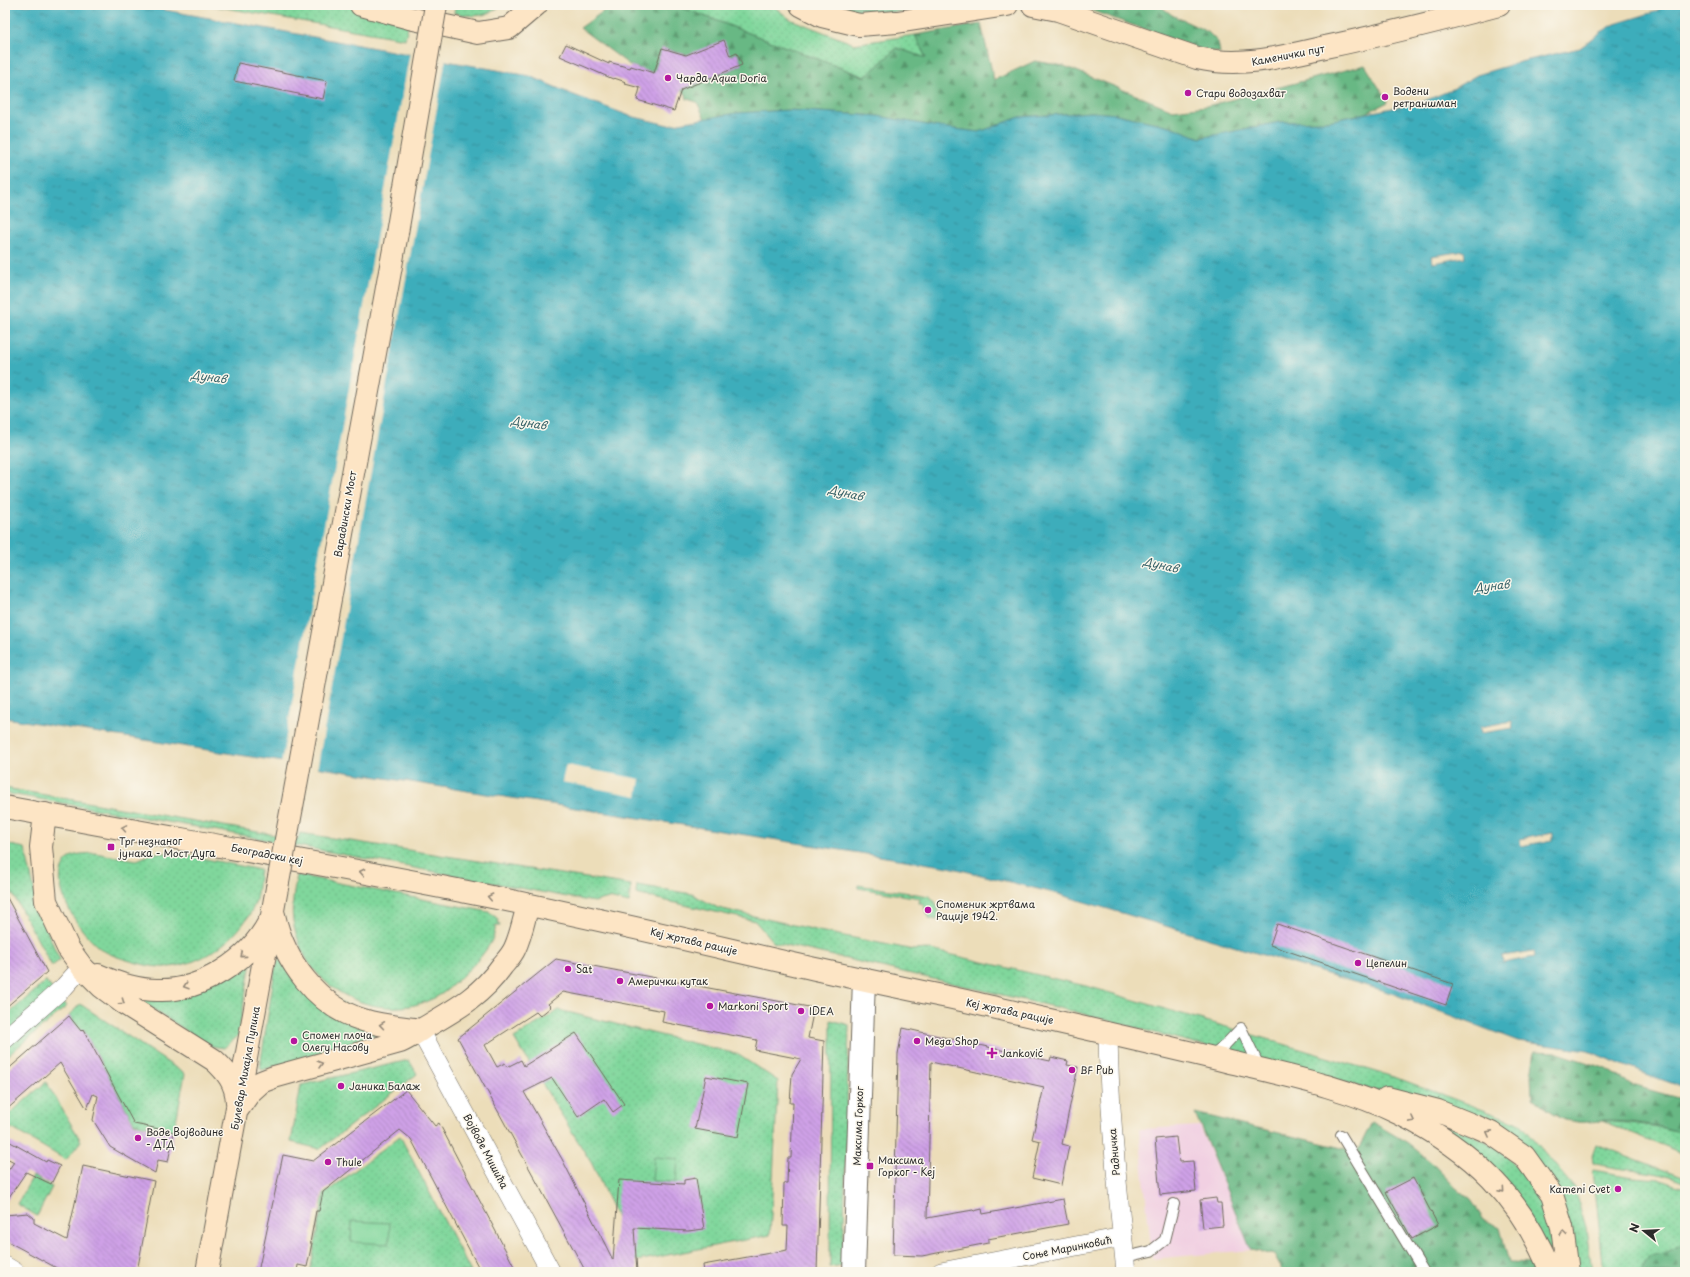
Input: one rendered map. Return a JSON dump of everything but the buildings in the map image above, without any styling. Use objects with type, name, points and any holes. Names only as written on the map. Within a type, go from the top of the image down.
[{"type":"main road","points":[[361,5],[409,18],[478,33],[509,28],[536,5]]},
{"type":"main road","name":"Варадински Мост","points":[[278,888],[397,233],[436,5]]},
{"type":"main road","points":[[801,5],[822,16],[859,25],[897,22],[1007,5]]},
{"type":"main road","name":"Каменички пут","points":[[1033,5],[1058,10],[1197,58],[1215,62],[1243,63],[1266,60],[1378,36],[1499,5]]},
{"type":"main road","name":"Београдски кеј","points":[[5,807],[257,852],[528,904]]},
{"type":"main road","points":[[45,814],[41,847],[46,901],[68,948],[82,967],[102,987],[122,1002],[214,1060],[222,1067],[229,1075],[237,1094],[238,1109]]},
{"type":"main road","name":"Булевар Михајла Пупина","points":[[208,1272],[278,888]]},
{"type":"main road","points":[[238,1109],[250,1092],[261,1082],[283,1074],[400,1042],[460,1007],[478,994],[494,978],[514,950],[520,937],[528,904]]},
{"type":"main road","name":"Кеј жртава рације","points":[[528,904],[1108,1032],[1261,1069],[1350,1093],[1398,1113],[1419,1124],[1456,1146],[1475,1162],[1488,1174],[1517,1207],[1540,1244],[1551,1272]]},
{"type":"main road","points":[[82,967],[100,976],[138,989],[158,991],[177,989],[200,982],[222,971],[246,953],[263,932],[274,913]]},
{"type":"main road","points":[[274,913],[278,933],[289,955],[318,994],[331,1005],[346,1014],[380,1025],[420,1030]]},
{"type":"main road","points":[[1350,1093],[1397,1100],[1438,1111],[1491,1133],[1524,1156],[1552,1196],[1562,1227],[1568,1272]]},
{"type":"street","points":[[5,1039],[64,987],[82,967]]},
{"type":"street","name":"Максима Горког","points":[[854,1272],[864,979]]},
{"type":"street","name":"Војводе Мишића","points":[[420,1030],[551,1272]]},
{"type":"street","name":"Радничка","points":[[1108,1032],[1110,1109],[1116,1188],[1125,1264]]},
{"type":"street","name":"Соње Маринковић","points":[[943,1272],[1122,1237]]},
{"type":"street","points":[[5,1266],[16,1272]]},
{"type":"lane","points":[[1209,1057],[1225,1045],[1242,1028],[1261,1069]]},
{"type":"lane","points":[[1341,1136],[1424,1272]]},
{"type":"lane","points":[[1125,1264],[1152,1251],[1165,1240],[1174,1204]]},
{"type":"shaded area","points":[[1199,1126],[1251,1250],[1152,1259],[1139,1129]]},
{"type":"green space","points":[[208,5],[347,5],[409,22],[405,39]]},
{"type":"green space","points":[[453,5],[503,5],[485,14],[474,16],[454,13],[455,6]]},
{"type":"green space","points":[[612,5],[675,5],[865,77],[897,48],[926,58],[915,35],[981,24],[994,80],[1035,61],[1064,66],[1173,110],[1207,106],[1365,65],[1388,102],[1366,113],[1329,121],[1280,122],[1200,138],[1170,126],[1116,114],[1092,112],[1020,117],[979,132],[939,127],[878,116],[790,110],[737,113],[705,119],[697,102],[687,99],[686,94],[681,90],[742,65],[737,53],[730,56],[686,55],[662,48],[654,73],[631,66],[580,28]]},
{"type":"green space","points":[[675,5],[772,5],[790,19],[854,44],[915,35],[926,58],[897,48],[865,77]]},
{"type":"green space","points":[[828,5],[941,5],[920,10],[869,14]]},
{"type":"green space","points":[[1076,5],[1159,5],[1172,15],[1208,32],[1218,42],[1220,53],[1200,49]]},
{"type":"green space","points":[[5,788],[298,839],[300,833],[631,885],[629,903],[609,898],[594,902],[219,831],[5,793]]},
{"type":"green space","points":[[5,844],[25,848],[39,905],[48,933],[60,960],[52,966],[5,880]]},
{"type":"green space","points":[[94,853],[137,860],[154,853],[177,853],[260,870],[255,904],[246,919],[229,940],[207,955],[194,961],[182,965],[158,967],[121,958],[104,951],[85,934],[68,907],[62,893],[60,879],[63,867],[71,857],[79,854]]},
{"type":"green space","points":[[297,875],[489,912],[497,918],[500,926],[496,926],[492,940],[480,958],[443,993],[425,1002],[407,1006],[388,1007],[369,1004],[350,998],[334,988],[319,976],[307,960],[298,939],[292,914]]},
{"type":"green space","points":[[637,885],[692,894],[718,908],[824,932],[914,950],[927,949],[1090,987],[1400,1079],[1521,1124],[1574,1188],[1586,1228],[1592,1272],[1568,1272],[1567,1261],[1525,1158],[1411,1100],[1072,1011],[773,942],[755,921],[636,894]]},
{"type":"green space","points":[[858,885],[929,896],[937,906],[937,920],[930,919],[922,903],[919,903],[920,898],[858,888]]},
{"type":"green space","points":[[279,959],[292,976],[398,1033],[262,1070],[260,1067],[276,963]]},
{"type":"green space","points":[[247,963],[250,964],[250,968],[238,1036],[224,1048],[210,1046],[142,1002],[144,1000]]},
{"type":"green space","points":[[46,981],[55,992],[5,1035],[5,1017]]},
{"type":"green space","points":[[58,997],[67,1006],[5,1058],[5,1044]]},
{"type":"green space","points":[[80,1004],[185,1074],[174,1132],[134,1123],[83,1029],[81,1031],[69,1016]]},
{"type":"green space","points":[[559,1010],[737,1054],[778,1081],[770,1235],[637,1261],[592,1164],[514,1038]]},
{"type":"green space","points":[[831,1020],[849,1025],[843,1265],[830,1267]]},
{"type":"green space","points":[[1535,1051],[1555,1052],[1607,1069],[1632,1085],[1685,1100],[1685,1134],[1665,1128],[1634,1123],[1571,1121],[1553,1113],[1532,1097],[1531,1075]]},
{"type":"green space","points":[[409,1060],[417,1074],[320,1149],[291,1142],[301,1085]]},
{"type":"green space","points":[[46,1082],[81,1141],[66,1160],[6,1125],[7,1116]]},
{"type":"green space","points":[[1195,1113],[1346,1149],[1358,1150],[1372,1122],[1408,1143],[1432,1163],[1456,1188],[1471,1200],[1484,1219],[1500,1228],[1509,1262],[1537,1263],[1539,1272],[1283,1272],[1274,1255],[1251,1250]]},
{"type":"green space","points":[[1418,1115],[1472,1135],[1489,1143],[1512,1163],[1535,1190],[1545,1207],[1551,1222],[1561,1272],[1542,1240]]},
{"type":"green space","points":[[1602,1121],[1655,1126],[1685,1134],[1685,1154]]},
{"type":"green space","points":[[400,1136],[471,1272],[378,1272],[377,1267],[359,1272],[310,1272],[324,1194]]},
{"type":"green space","points":[[1596,1144],[1685,1178],[1684,1182],[1662,1175],[1593,1163],[1592,1155]]},
{"type":"green space","points":[[654,1157],[678,1159],[676,1182],[652,1181]]},
{"type":"green space","points":[[1593,1170],[1632,1177],[1658,1179],[1685,1188],[1685,1272],[1604,1272]]},
{"type":"green space","points":[[33,1176],[52,1187],[37,1216],[17,1204]]},
{"type":"green space","points":[[352,1221],[390,1223],[389,1244],[351,1242]]},
{"type":"green space","points":[[1685,1243],[1685,1272],[1640,1272],[1649,1256],[1667,1252]]},
{"type":"water","name":"Дунав","points":[[5,5],[137,5],[530,76],[571,94],[630,116],[668,125],[737,113],[790,110],[878,116],[939,127],[979,132],[1020,117],[1092,112],[1116,114],[1170,126],[1200,138],[1280,122],[1329,121],[1422,102],[1451,90],[1477,75],[1520,62],[1580,48],[1601,32],[1615,24],[1654,12],[1666,5],[1685,5],[1685,1088],[1588,1051],[1518,1041],[1391,993],[1058,894],[949,867],[5,718]],"holes":[[[1464,251],[1465,257],[1433,263],[1432,256]],[[1512,721],[1513,728],[1481,733],[1480,727]],[[1553,833],[1553,840],[1521,846],[1520,839]],[[1534,951],[1535,957],[1503,963],[1502,956]]]},
{"type":"pier","points":[[410,52],[446,58],[317,770],[281,764]]},
{"type":"pier","points":[[566,765],[640,779],[637,796],[562,782]]},
{"type":"place","name":"Чарда Aqua Doria","points":[[668,78]]},
{"type":"place","name":"Стари водозахват","points":[[1188,93]]},
{"type":"place","name":"Водени ретраншман","points":[[1385,97]]},
{"type":"place","name":"Трг незнаног јунака - Мост Дуга","points":[[111,847]]},
{"type":"place","name":"Споменик жртвама Рације 1942.","points":[[928,910]]},
{"type":"place","name":"Цепелин","points":[[1358,963]]},
{"type":"place","name":"Sat","points":[[568,969]]},
{"type":"place","name":"Амерички кутак","points":[[620,981]]},
{"type":"place","name":"Markoni Sport","points":[[710,1006]]},
{"type":"place","name":"IDEA","points":[[801,1011]]},
{"type":"place","name":"Спомен плоча Олегу Насову","points":[[294,1041]]},
{"type":"place","name":"Mega Shop","points":[[917,1041]]},
{"type":"place","name":"Janković","points":[[992,1053]]},
{"type":"place","name":"BF Pub","points":[[1072,1070]]},
{"type":"place","name":"Јаника Балаж","points":[[341,1086]]},
{"type":"place","name":"Воде Војводине - ДТД","points":[[138,1138]]},
{"type":"place","name":"Thule","points":[[328,1162]]},
{"type":"place","name":"Максима Горког - Кеј","points":[[870,1166]]},
{"type":"place","name":"Kameni Cvet","points":[[1618,1189]]}]
